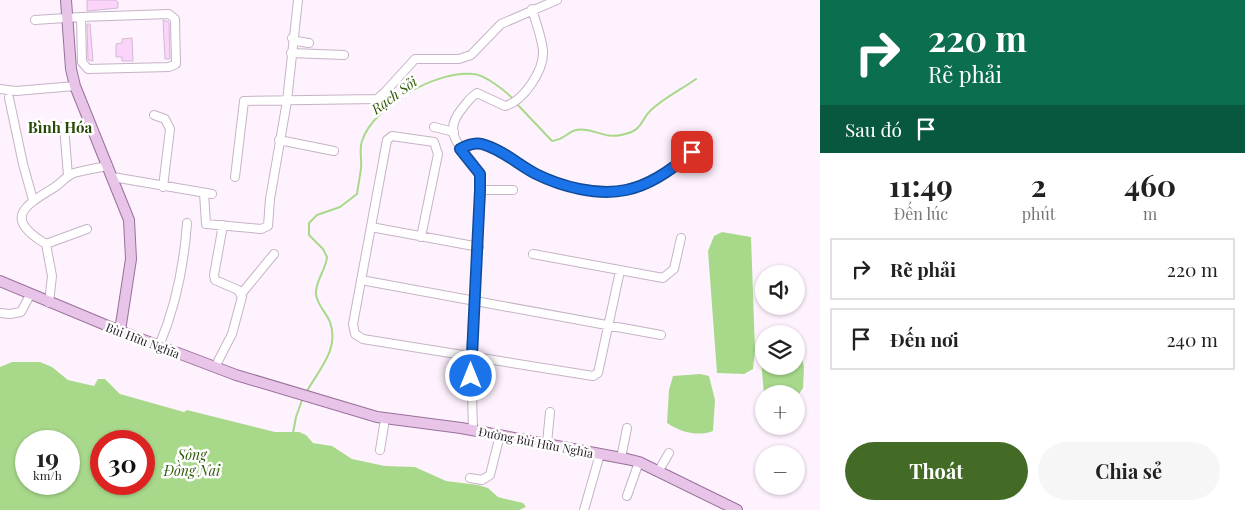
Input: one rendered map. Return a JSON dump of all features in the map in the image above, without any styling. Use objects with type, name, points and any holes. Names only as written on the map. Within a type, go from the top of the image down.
[{"type":"main road","points":[[66,0],[71,69],[75,86],[113,177],[129,220],[132,237],[129,279],[120,331]]},
{"type":"main road","name":"Bùi Hữu Nghĩa","points":[[0,281],[49,303],[158,346],[215,367],[325,402]]},
{"type":"main road","name":"Đường Bùi Hữu Nghĩa","points":[[325,402],[385,419],[473,430],[639,462],[737,510]]},
{"type":"street","points":[[113,177],[208,194],[206,224],[265,229],[269,223],[270,199],[287,101],[292,38],[298,0]]},
{"type":"street","points":[[235,177],[244,101],[377,99],[414,59],[459,58],[471,55],[501,24],[545,2],[557,0]]},
{"type":"street","points":[[473,430],[471,358],[479,247],[480,174],[462,152],[454,132],[456,115],[471,96],[477,93],[486,96],[500,105],[510,104],[522,96],[542,58],[543,50],[532,9]]},
{"type":"street","points":[[35,20],[67,17],[172,15],[175,18],[176,64],[169,66],[88,69],[82,62],[81,17]]},
{"type":"street","points":[[292,38],[296,41],[309,43]]},
{"type":"street","points":[[291,53],[344,55]]},
{"type":"street","points":[[0,89],[16,91],[75,86]]},
{"type":"street","points":[[9,98],[33,200]]},
{"type":"street","points":[[154,115],[165,118],[170,129],[164,187]]},
{"type":"street","points":[[64,126],[68,176]]},
{"type":"street","points":[[434,127],[454,132]]},
{"type":"street","points":[[421,236],[438,154],[437,147],[434,142],[399,135],[392,136],[387,140],[353,324],[355,334],[363,339],[471,358],[593,376],[598,373],[620,270]]},
{"type":"street","points":[[279,140],[334,151]]},
{"type":"street","points":[[462,152],[466,145],[481,144],[545,178],[599,192],[626,190],[654,180],[668,172],[705,140]]},
{"type":"street","points":[[49,303],[52,276],[46,244],[30,233],[21,219],[22,210],[33,200],[68,176],[108,166]]},
{"type":"street","points":[[480,190],[513,190]]},
{"type":"street","points":[[158,346],[174,308],[187,223]]},
{"type":"street","points":[[223,226],[214,275],[215,280],[242,293]]},
{"type":"street","points":[[371,227],[479,247]]},
{"type":"street","points":[[46,244],[87,229]]},
{"type":"street","points":[[533,254],[659,278],[667,277],[674,269],[681,238]]},
{"type":"street","points":[[215,367],[232,334],[242,305],[242,293],[274,254]]},
{"type":"street","points":[[361,280],[661,335]]},
{"type":"street","points":[[0,312],[10,314],[20,312],[30,295]]},
{"type":"street","points":[[547,443],[550,412]]},
{"type":"street","points":[[380,450],[385,419]]},
{"type":"street","points":[[621,458],[627,428]]},
{"type":"street","points":[[470,478],[482,480],[490,475],[500,435]]},
{"type":"street","points":[[658,472],[669,453]]},
{"type":"street","points":[[584,510],[600,454]]},
{"type":"street","points":[[627,496],[639,462]]},
{"type":"water","points":[[722,232],[751,237],[755,350],[753,369],[744,374],[717,373],[708,251],[714,236]]},
{"type":"water","name":"Sông Đồng Nai","points":[[12,362],[40,362],[52,367],[68,380],[94,386],[98,379],[105,379],[120,394],[184,412],[187,410],[275,432],[299,432],[306,435],[313,443],[332,446],[352,459],[385,466],[415,467],[446,481],[488,488],[498,497],[523,503],[526,507],[519,510],[0,510],[0,367]]},
{"type":"water","points":[[700,374],[709,376],[715,400],[713,431],[701,434],[683,431],[667,423],[669,390],[673,376]]},
{"type":"water","points":[[762,375],[804,375],[803,385],[763,385]]},
{"type":"building","points":[[87,0],[115,0],[118,2],[118,8],[87,11]]},
{"type":"building","points":[[163,20],[169,22],[170,59],[165,59]]},
{"type":"building","points":[[87,24],[90,24],[93,61],[88,60]]},
{"type":"building","points":[[132,38],[133,61],[122,61],[122,57],[116,57],[116,44],[122,43],[122,39]]},
{"type":"waterway","name":"Rạch Sỏi","points":[[306,393],[326,359],[332,342],[330,322],[318,302],[316,294],[317,285],[327,257],[323,249],[309,235],[309,223],[317,215],[340,207],[357,194],[361,168],[361,144],[368,128],[392,103],[408,93],[425,84],[458,74],[473,74],[483,77],[501,88],[514,100]]},
{"type":"waterway","name":"Rạch Sỏi","points":[[517,104],[552,141],[560,139],[576,130],[587,130],[615,136],[634,131],[656,106],[696,79]]},
{"type":"waterway","name":"Rạch Sỏi","points":[[293,433],[302,400]]},
{"type":"district","name":"Bình Hóa","points":[[60,127]]},
{"type":"route","points":[[471,376],[479,247],[480,174],[460,149],[466,145],[473,144],[488,146],[545,178],[562,184],[599,192],[626,190],[642,185],[668,172],[692,152]]}]
